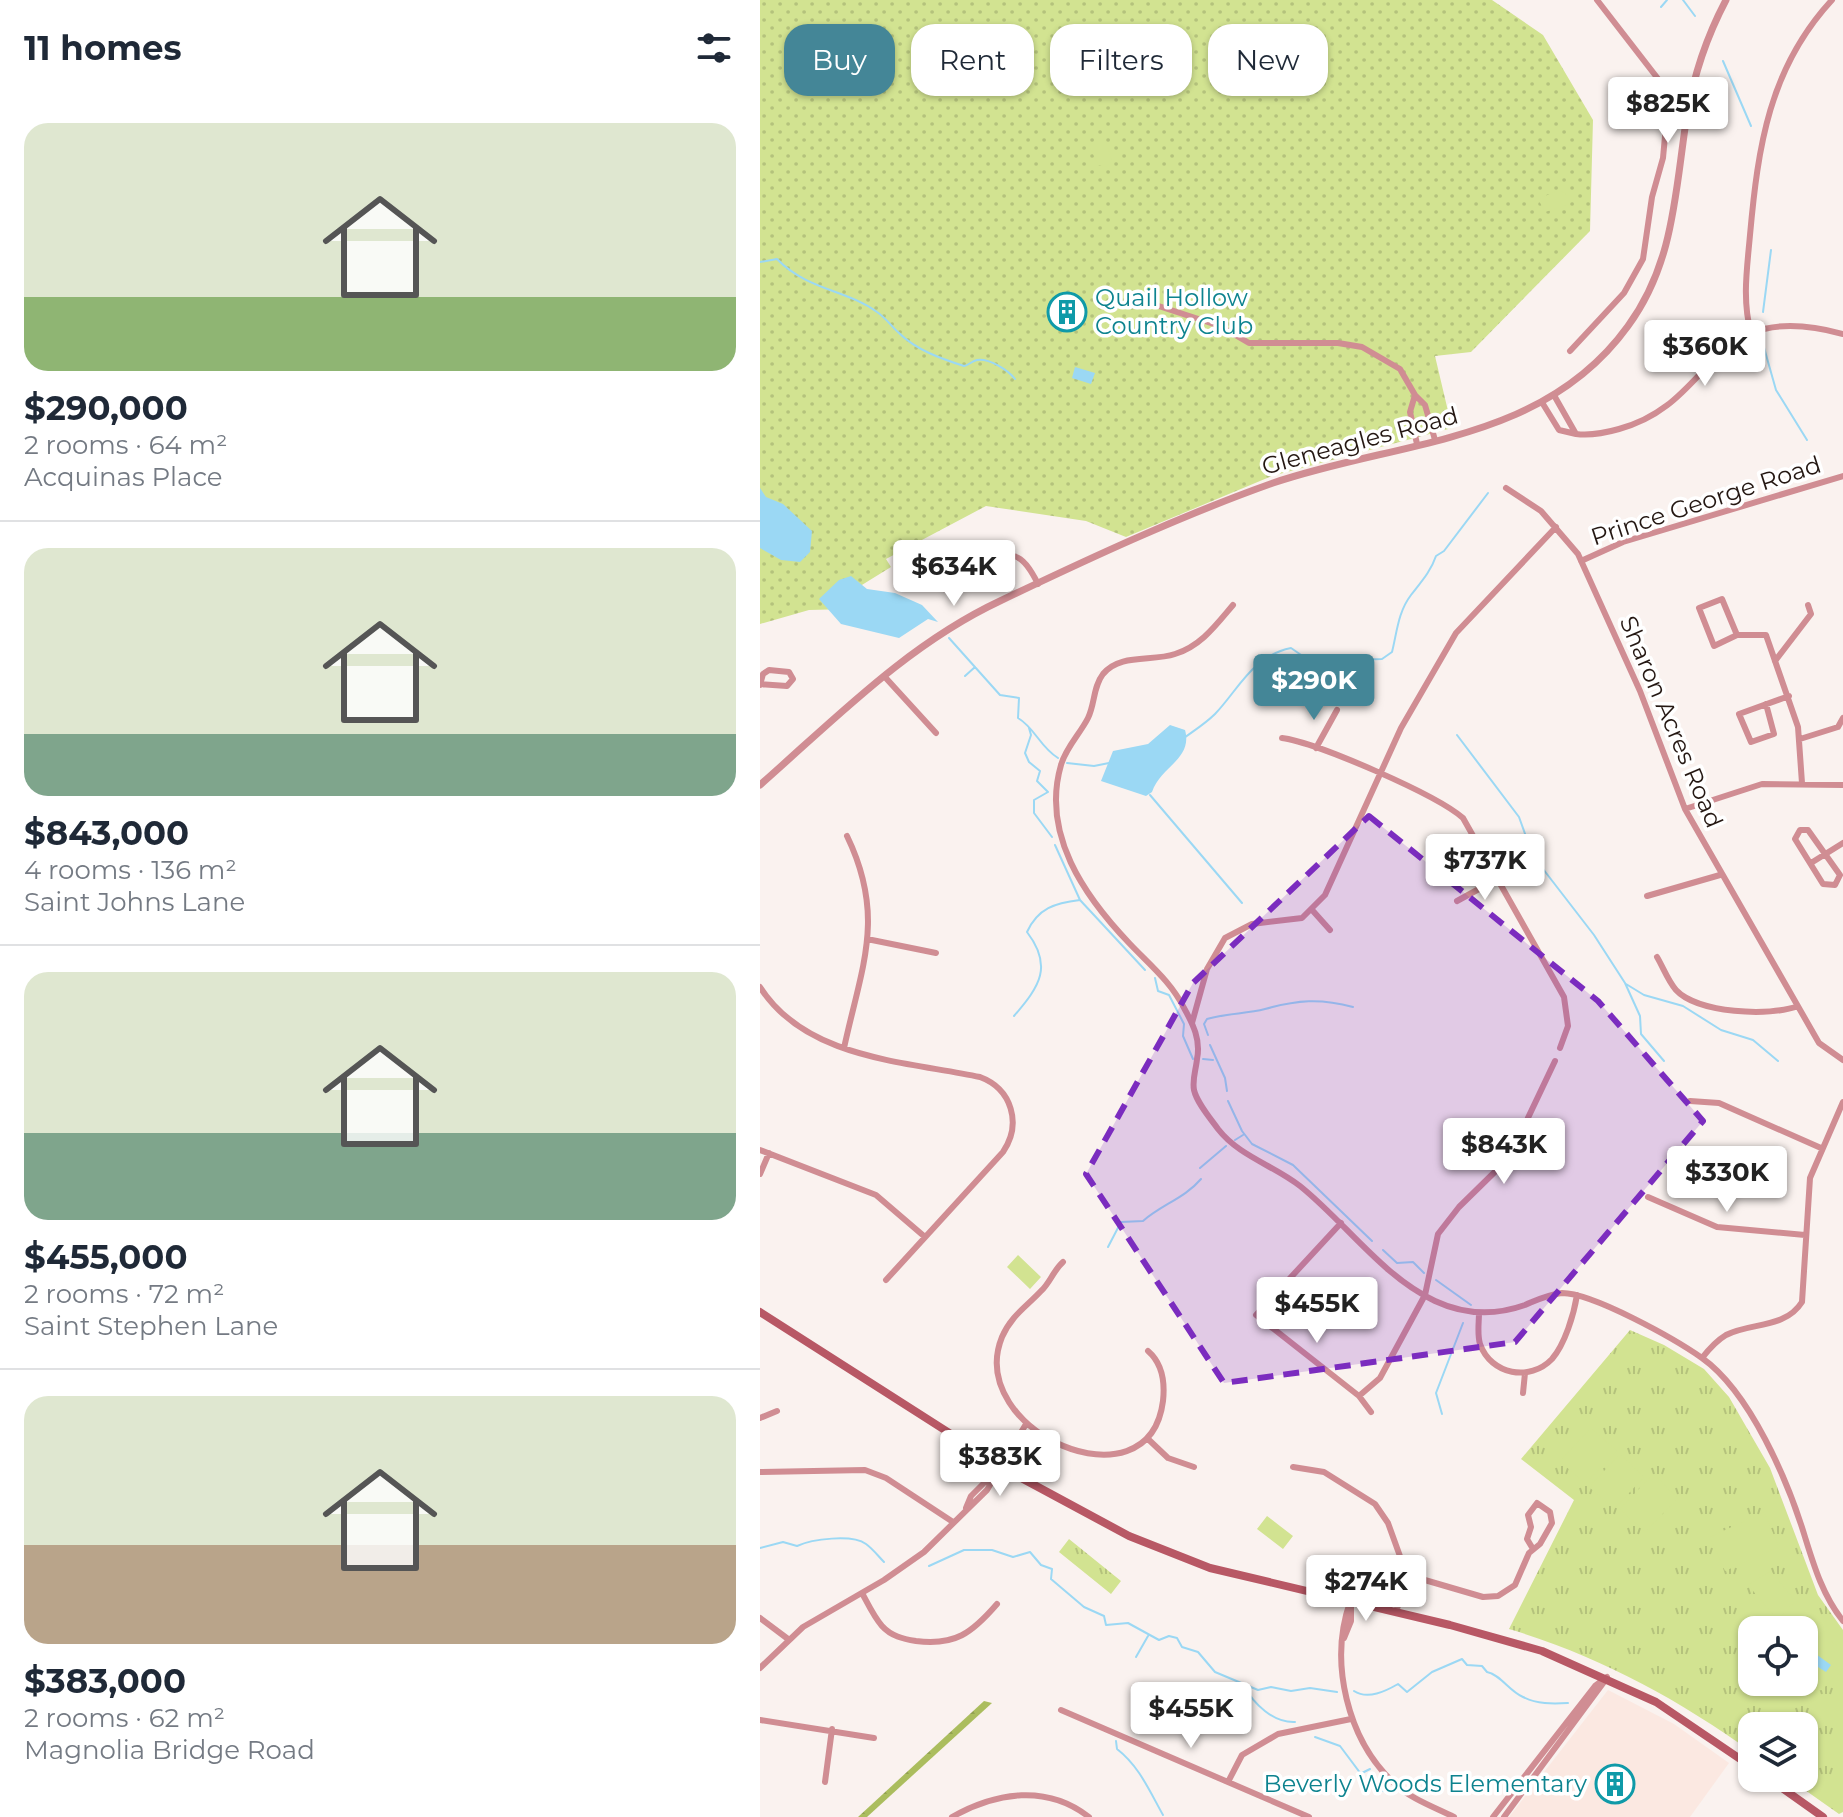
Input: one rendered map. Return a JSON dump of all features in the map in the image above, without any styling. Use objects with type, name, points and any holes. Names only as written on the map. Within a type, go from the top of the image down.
[{"type":"main road","points":[[760,1312],[1001,1466],[1100,1523],[1210,1568],[1516,1643],[1607,1677],[1695,1725],[1738,1757]]},
{"type":"main road","points":[[1788,1792],[1823,1817]]},
{"type":"street","points":[[1570,351],[1624,293],[1643,259],[1652,197],[1663,158],[1669,93],[1597,0]]},
{"type":"street","name":"Gleneagles Road","points":[[760,785],[884,676],[940,634],[1038,584],[1257,489],[1326,467],[1498,424],[1555,397],[1609,351],[1630,324],[1657,276],[1677,207],[1695,77],[1726,0]]},
{"type":"street","points":[[1751,333],[1744,301],[1762,133],[1787,68],[1832,0]]},
{"type":"street","points":[[1134,298],[1220,326],[1249,343],[1338,343],[1362,347],[1400,369],[1415,395],[1425,405],[1435,440]]},
{"type":"street","points":[[1543,404],[1559,430],[1599,434],[1653,415],[1677,398],[1719,351],[1751,333],[1804,325],[1843,334]]},
{"type":"street","points":[[1415,395],[1410,412],[1417,444]]},
{"type":"street","points":[[1555,397],[1576,434]]},
{"type":"street","name":"Prince George Road","points":[[1581,561],[1623,542],[1843,476]]},
{"type":"street","name":"Sharon Acres Road","points":[[1506,488],[1541,511],[1581,561],[1640,691],[1685,809],[1720,875],[1819,1043],[1843,1060]]},
{"type":"street","points":[[1192,1023],[1207,969],[1225,938],[1252,924],[1293,921],[1313,911],[1328,891],[1405,720],[1456,633],[1556,527]]},
{"type":"street","points":[[944,589],[977,574],[998,558],[1009,555],[1027,564],[1038,584]]},
{"type":"street","points":[[1737,635],[1722,599],[1699,608],[1714,646],[1737,635],[1766,635],[1789,696],[1800,739],[1802,783]]},
{"type":"street","points":[[1233,605],[1207,636],[1186,650],[1161,658],[1117,663],[1104,672],[1098,681],[1090,714],[1061,764],[1057,798],[1059,832],[1077,875],[1111,923],[1169,983],[1192,1023],[1198,1051],[1193,1085],[1195,1095],[1218,1129],[1237,1148],[1296,1183],[1425,1295],[1456,1309],[1479,1313],[1509,1310],[1549,1295],[1577,1295],[1669,1337],[1702,1358],[1735,1393],[1767,1445],[1797,1513],[1824,1592],[1843,1621]]},
{"type":"street","points":[[1775,661],[1811,614],[1808,605]]},
{"type":"street","points":[[769,670],[789,672],[793,679],[787,686],[760,685],[763,674],[769,670]]},
{"type":"street","points":[[884,676],[936,733]]},
{"type":"street","points":[[1766,704],[1774,734],[1751,742],[1739,714],[1766,704],[1789,696]]},
{"type":"street","points":[[1316,748],[1337,710]]},
{"type":"street","points":[[1800,739],[1840,729],[1843,718]]},
{"type":"street","points":[[1282,738],[1316,748],[1446,804],[1463,818],[1567,1003],[1568,1026],[1560,1048]]},
{"type":"street","points":[[1685,809],[1750,786],[1802,783],[1843,785]]},
{"type":"street","points":[[1800,830],[1808,830],[1826,853],[1840,875],[1835,885],[1823,884],[1795,839],[1800,830]]},
{"type":"street","points":[[844,1048],[867,939],[868,891],[847,836]]},
{"type":"street","points":[[1811,863],[1843,843]]},
{"type":"street","points":[[1647,896],[1720,875]]},
{"type":"street","points":[[1457,901],[1499,878]]},
{"type":"street","points":[[1313,911],[1330,930]]},
{"type":"street","points":[[867,939],[936,953]]},
{"type":"street","points":[[1657,957],[1675,988],[1695,1003],[1770,1013],[1798,1006]]},
{"type":"street","points":[[760,987],[777,1010],[797,1028],[844,1048],[980,1077],[997,1087],[1010,1104],[1013,1127],[1007,1146],[886,1280]]},
{"type":"street","points":[[1359,1396],[1380,1378],[1425,1295],[1438,1234],[1459,1207],[1509,1158],[1555,1061]]},
{"type":"street","points":[[1690,1101],[1719,1103],[1821,1148]]},
{"type":"street","points":[[1702,1358],[1727,1335],[1780,1321],[1798,1308],[1805,1292],[1807,1192],[1821,1148],[1843,1102]]},
{"type":"street","points":[[760,1150],[876,1195],[925,1237]]},
{"type":"street","points":[[760,1174],[769,1153]]},
{"type":"street","points":[[1648,1197],[1717,1227],[1805,1235]]},
{"type":"street","points":[[1341,1223],[1256,1315],[1359,1396],[1371,1412]]},
{"type":"street","points":[[1063,1262],[1053,1270],[1043,1290],[1015,1314],[1001,1340],[1000,1387],[1026,1424],[1061,1446],[1101,1454],[1121,1454],[1138,1449],[1148,1439],[1163,1404],[1160,1366],[1148,1351]]},
{"type":"street","points":[[1479,1313],[1479,1341],[1484,1352],[1502,1369],[1525,1373],[1545,1365],[1554,1356],[1577,1295]]},
{"type":"street","points":[[1523,1393],[1525,1373]]},
{"type":"street","points":[[760,1418],[777,1411]]},
{"type":"street","points":[[760,1668],[788,1639],[924,1552],[965,1510],[967,1500],[1001,1466],[1026,1424]]},
{"type":"street","points":[[1148,1439],[1168,1458],[1194,1467]]},
{"type":"street","points":[[1293,1467],[1324,1472],[1375,1504],[1388,1523],[1401,1559],[1413,1574],[1425,1582],[1490,1597],[1515,1585],[1533,1549],[1552,1523],[1550,1512],[1537,1503],[1528,1515],[1531,1527],[1527,1539],[1533,1549]]},
{"type":"street","points":[[760,1472],[865,1470],[886,1478],[953,1522]]},
{"type":"street","points":[[1396,1612],[1403,1590],[1413,1574]]},
{"type":"street","points":[[862,1593],[889,1632],[905,1639],[930,1643],[950,1642],[968,1634],[997,1604]]},
{"type":"street","points":[[1350,1602],[1343,1622],[1346,1691],[1351,1719],[1395,1785],[1454,1817]]},
{"type":"street","points":[[760,1618],[788,1639]]},
{"type":"street","points":[[1493,1817],[1595,1686],[1607,1677]]},
{"type":"street","points":[[1504,1817],[1607,1677]]},
{"type":"street","points":[[1061,1710],[1309,1817]]},
{"type":"street","points":[[1228,1782],[1242,1755],[1278,1734],[1351,1719]]},
{"type":"street","points":[[760,1720],[874,1738]]},
{"type":"street","points":[[825,1782],[832,1729]]},
{"type":"street","points":[[952,1817],[994,1799],[1026,1794],[1063,1801],[1089,1817]]},
{"type":"highlighted area","points":[[1369,816],[1598,1001],[1703,1121],[1515,1342],[1224,1383],[1086,1174],[1193,983]]},
{"type":"shaded area","points":[[1608,1690],[1674,1724],[1729,1763],[1690,1817],[1509,1817]]},
{"type":"green space","points":[[760,0],[1492,0],[1543,35],[1593,120],[1590,231],[1471,352],[1435,356],[1452,428],[1272,476],[1126,537],[1086,521],[986,506],[886,559],[891,567],[857,588],[849,609],[809,610],[760,624]]},
{"type":"green space","points":[[1096,139],[1105,139],[1112,161],[1106,167],[1098,165],[1090,147]]},
{"type":"green space","points":[[1559,190],[1567,195],[1567,205],[1545,212],[1538,199]]},
{"type":"green space","points":[[1018,1255],[1041,1277],[1030,1289],[1007,1267]]},
{"type":"green space","points":[[1630,1330],[1664,1345],[1704,1369],[1729,1397],[1770,1468],[1818,1595],[1843,1630],[1843,1812],[1839,1814],[1808,1792],[1818,1792],[1818,1712],[1738,1712],[1738,1743],[1636,1680],[1574,1652],[1509,1629],[1574,1500],[1521,1459]]},
{"type":"green space","points":[[1591,1428],[1617,1451],[1585,1484],[1560,1461]]},
{"type":"green space","points":[[1620,1454],[1644,1477],[1614,1509],[1589,1487]]},
{"type":"green space","points":[[1653,1474],[1678,1498],[1645,1532],[1620,1509]]},
{"type":"green space","points":[[1764,1512],[1779,1547],[1725,1571],[1710,1537]]},
{"type":"green space","points":[[1267,1516],[1293,1536],[1283,1549],[1257,1529]]},
{"type":"green space","points":[[1069,1539],[1121,1581],[1111,1594],[1059,1552]]},
{"type":"green space","points":[[1771,1571],[1795,1601],[1782,1616],[1774,1616],[1748,1585]]},
{"type":"green space","points":[[1818,1631],[1843,1650],[1843,1668],[1818,1691]]},
{"type":"green space","points":[[984,1701],[992,1703],[867,1817],[858,1817]]},
{"type":"water","points":[[1075,367],[1095,373],[1091,384],[1072,378]]},
{"type":"water","points":[[760,488],[766,497],[783,504],[812,531],[810,552],[800,562],[781,560],[760,548]]},
{"type":"water","points":[[851,576],[867,589],[895,593],[922,605],[938,622],[928,619],[899,638],[841,624],[819,599],[839,580]]},
{"type":"water","points":[[1170,725],[1185,730],[1184,748],[1152,792],[1146,796],[1101,781],[1113,751],[1148,744]]},
{"type":"water","points":[[1818,1656],[1831,1665],[1826,1672],[1818,1667]]},
{"type":"waterway","points":[[1661,7],[1667,0]]},
{"type":"waterway","points":[[1683,0],[1695,16]]},
{"type":"waterway","points":[[1723,61],[1751,126]]},
{"type":"waterway","points":[[1763,312],[1771,250]]},
{"type":"waterway","points":[[760,262],[777,259],[814,284],[865,305],[880,314],[906,339],[930,353],[964,366],[977,360],[987,361],[1015,379]]},
{"type":"waterway","points":[[1763,344],[1776,390],[1807,440]]},
{"type":"waterway","points":[[1336,667],[1352,660],[1382,659],[1392,652],[1403,608],[1429,572],[1436,556],[1444,551],[1488,493]]},
{"type":"waterway","points":[[949,638],[1000,695],[1019,698],[1018,718],[1058,758]]},
{"type":"waterway","points":[[1184,738],[1215,714],[1256,666],[1266,658],[1291,648],[1307,659],[1335,667],[1373,695]]},
{"type":"waterway","points":[[965,676],[975,667]]},
{"type":"waterway","points":[[1029,728],[1031,735],[1025,753],[1029,762],[1040,771],[1037,781],[1048,792],[1034,800],[1034,813],[1052,837]]},
{"type":"waterway","points":[[1457,735],[1519,817],[1533,856],[1594,935],[1625,983],[1640,1016],[1641,1034],[1664,1061]]},
{"type":"waterway","points":[[1067,763],[1094,766],[1109,763]]},
{"type":"waterway","points":[[1150,795],[1242,903]]},
{"type":"waterway","points":[[1055,845],[1080,900],[1145,970]]},
{"type":"waterway","points":[[1014,1016],[1031,995],[1040,976],[1040,955],[1027,932],[1031,924],[1048,908],[1080,900]]},
{"type":"waterway","points":[[1155,978],[1158,991],[1169,995],[1184,1024],[1183,1036],[1193,1059]]},
{"type":"waterway","points":[[1626,984],[1644,995],[1683,1006],[1721,1030],[1753,1040],[1778,1061]]},
{"type":"waterway","points":[[1208,1035],[1204,1024],[1207,1019],[1222,1016],[1309,1001],[1353,1007]]},
{"type":"waterway","points":[[1210,1045],[1225,1078],[1227,1091]]},
{"type":"waterway","points":[[1203,1059],[1213,1060]]},
{"type":"waterway","points":[[1228,1101],[1252,1144],[1293,1165],[1372,1241]]},
{"type":"waterway","points":[[1235,1140],[1243,1135]]},
{"type":"waterway","points":[[1200,1168],[1226,1146]]},
{"type":"waterway","points":[[1108,1247],[1121,1222],[1143,1221],[1201,1179]]},
{"type":"waterway","points":[[1383,1250],[1397,1263],[1413,1262],[1424,1273]]},
{"type":"waterway","points":[[1436,1280],[1471,1305]]},
{"type":"waterway","points":[[1442,1414],[1436,1393],[1463,1323]]},
{"type":"waterway","points":[[760,1548],[783,1542],[797,1546],[822,1540],[851,1539],[866,1544],[884,1562]]},
{"type":"waterway","points":[[929,1566],[964,1550],[992,1550],[1013,1557],[1030,1552],[1041,1565],[1052,1569],[1051,1579],[1084,1607],[1104,1616],[1106,1625],[1128,1623],[1159,1640],[1169,1636],[1177,1638],[1182,1647],[1198,1652],[1215,1672],[1258,1690],[1271,1687],[1291,1691],[1310,1688],[1337,1692]]},
{"type":"waterway","points":[[1136,1657],[1148,1636]]},
{"type":"waterway","points":[[1354,1691],[1371,1695],[1398,1684],[1407,1692],[1432,1672],[1462,1659],[1467,1665],[1482,1666],[1528,1699],[1568,1703]]},
{"type":"waterway","points":[[1243,1685],[1272,1716],[1295,1722]]},
{"type":"waterway","points":[[1315,1737],[1340,1746],[1370,1786],[1392,1794]]},
{"type":"waterway","points":[[1116,1741],[1117,1749],[1138,1771],[1163,1815]]},
{"type":"waterway","points":[[1360,1774],[1370,1769]]},
{"type":"place","name":"Quail Hollow Country Club","points":[[1067,312]]},
{"type":"place","name":"Beverly Woods Elementary","points":[[1615,1784]]}]
